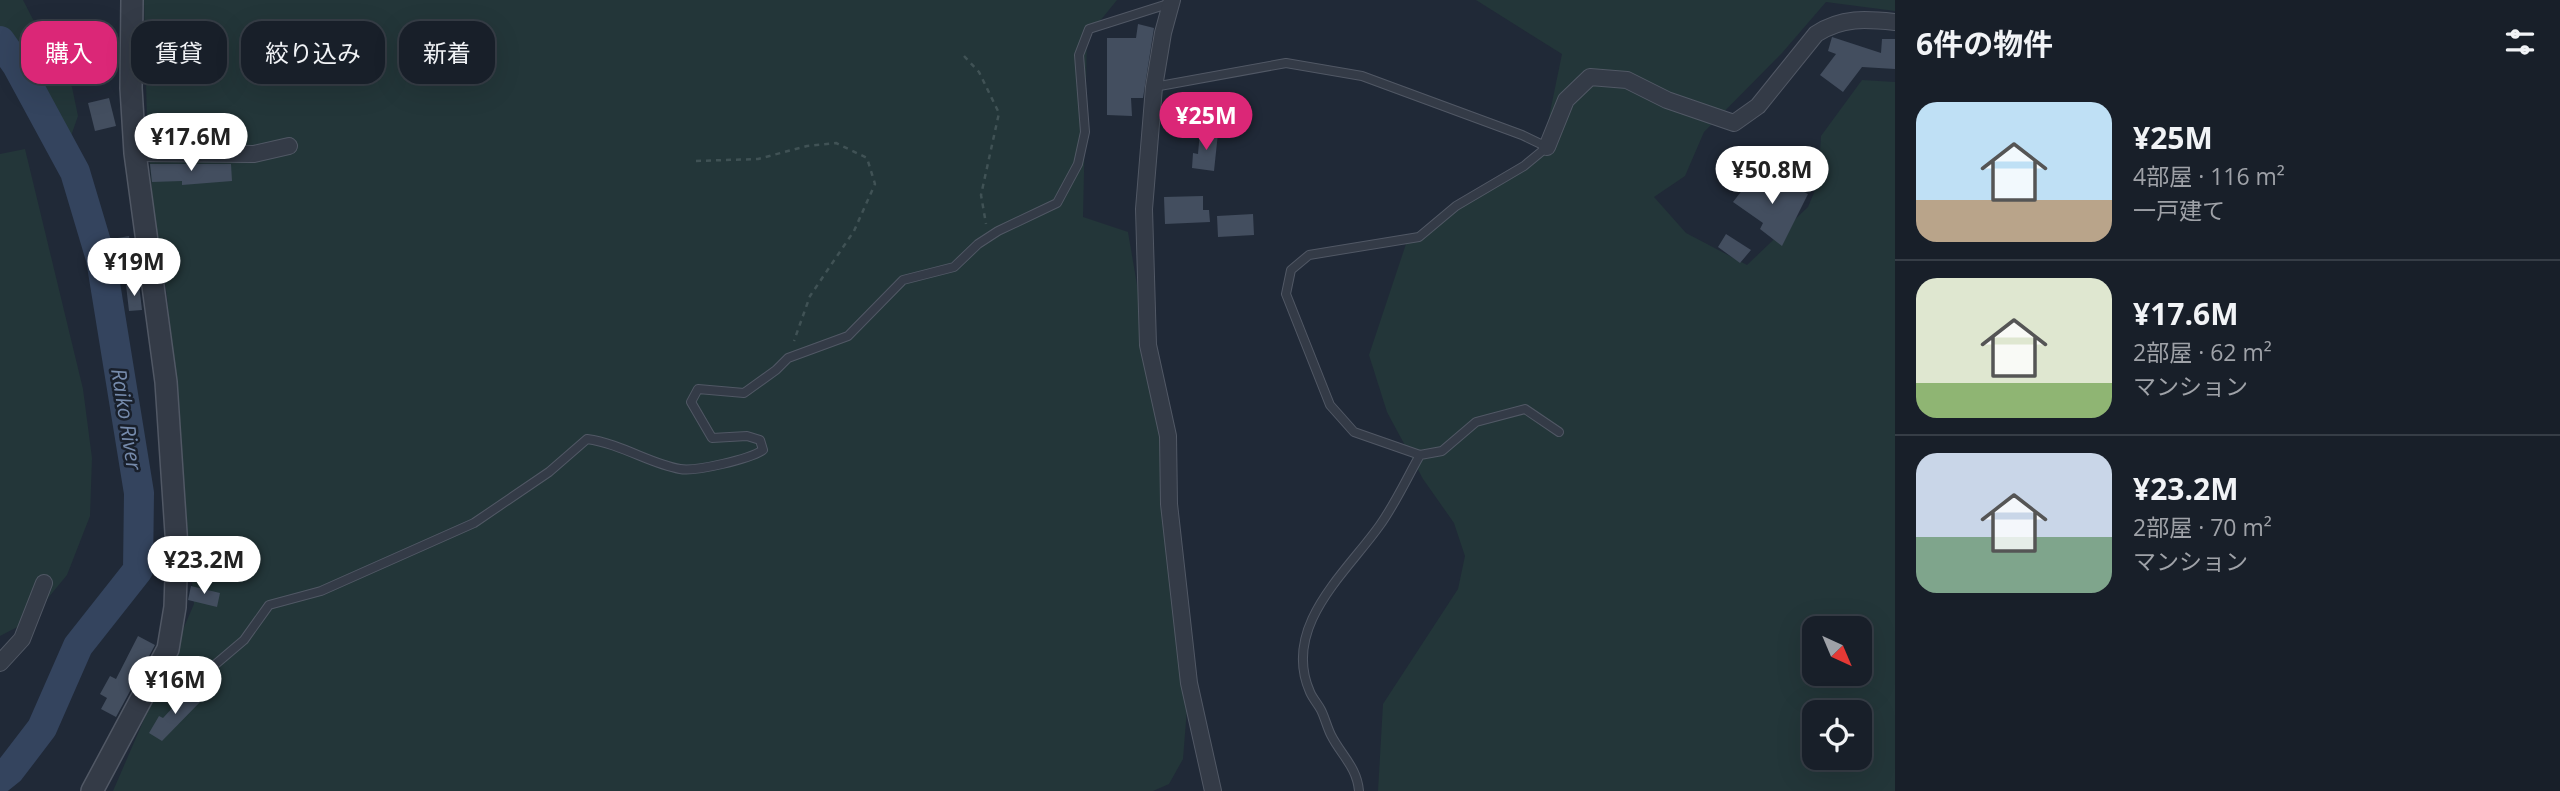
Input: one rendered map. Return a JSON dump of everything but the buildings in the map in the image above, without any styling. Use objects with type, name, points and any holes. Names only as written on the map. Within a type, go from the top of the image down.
[{"type":"street","points":[[92,791],[149,689],[168,649],[175,607],[177,548],[166,382],[135,153],[131,88],[132,0]]},
{"type":"street","points":[[1172,1],[1163,33],[1154,87],[1144,209],[1148,345],[1168,436],[1169,504],[1189,683],[1213,791]]},
{"type":"street","points":[[1547,147],[1566,100],[1590,77],[1626,80],[1667,100],[1734,123],[1758,106],[1816,34],[1829,25],[1844,20],[1895,22]]},
{"type":"street","points":[[135,153],[254,154],[289,146]]},
{"type":"street","points":[[0,663],[22,639],[44,583]]},
{"type":"lane","points":[[149,689],[204,674],[244,640],[269,605],[321,591],[474,523],[549,472],[587,439],[610,443],[681,470],[751,458],[764,450],[760,440],[747,436],[712,438],[691,402],[698,389],[744,393],[788,358],[848,336],[903,280],[954,267],[988,237],[1057,203],[1079,164],[1085,132],[1079,55],[1089,29],[1172,1]]},
{"type":"lane","points":[[1154,87],[1286,63],[1362,76],[1522,135],[1547,147],[1524,166],[1456,206],[1419,237],[1309,255],[1291,270],[1286,294],[1330,405],[1354,432],[1420,455],[1442,451],[1476,422],[1525,409],[1559,432]]},
{"type":"lane","points":[[1359,791],[1354,768],[1331,736],[1320,708],[1310,692],[1304,667],[1306,641],[1313,617],[1328,591],[1380,525],[1420,455]]},
{"type":"path","points":[[964,56],[979,72],[999,113],[981,195],[988,237]]},
{"type":"path","points":[[696,161],[758,159],[807,146],[836,143],[867,158],[875,184],[854,231],[810,296],[788,358]]},
{"type":"shaded area","points":[[0,0],[23,0],[34,21],[21,21],[21,76],[13,55],[0,45]]},
{"type":"shaded area","points":[[144,0],[1117,0],[1087,37],[1083,217],[1128,232],[1152,373],[1189,683],[1183,759],[1169,784],[1153,791],[113,791],[194,604],[167,296],[153,206],[146,84],[227,84],[227,21],[145,21]]},
{"type":"shaded area","points":[[1476,0],[1895,0],[1895,11],[1826,2],[1782,53],[1704,132],[1685,176],[1654,197],[1686,233],[1747,265],[1808,207],[1818,183],[1821,136],[1862,80],[1895,82],[1895,791],[1378,791],[1383,704],[1458,589],[1465,556],[1454,523],[1423,479],[1387,412],[1369,355],[1408,238],[1542,151],[1562,54]]},
{"type":"shaded area","points":[[24,84],[70,84],[78,116],[71,136],[63,137],[49,120],[35,112]]},
{"type":"shaded area","points":[[25,149],[83,389],[92,458],[90,516],[67,575],[29,621],[0,636],[0,154]]},
{"type":"waterway","name":"Raiko River","points":[[0,41],[17,65],[75,172],[101,259],[139,493],[138,570],[78,646],[42,728],[10,770],[0,778]]}]
